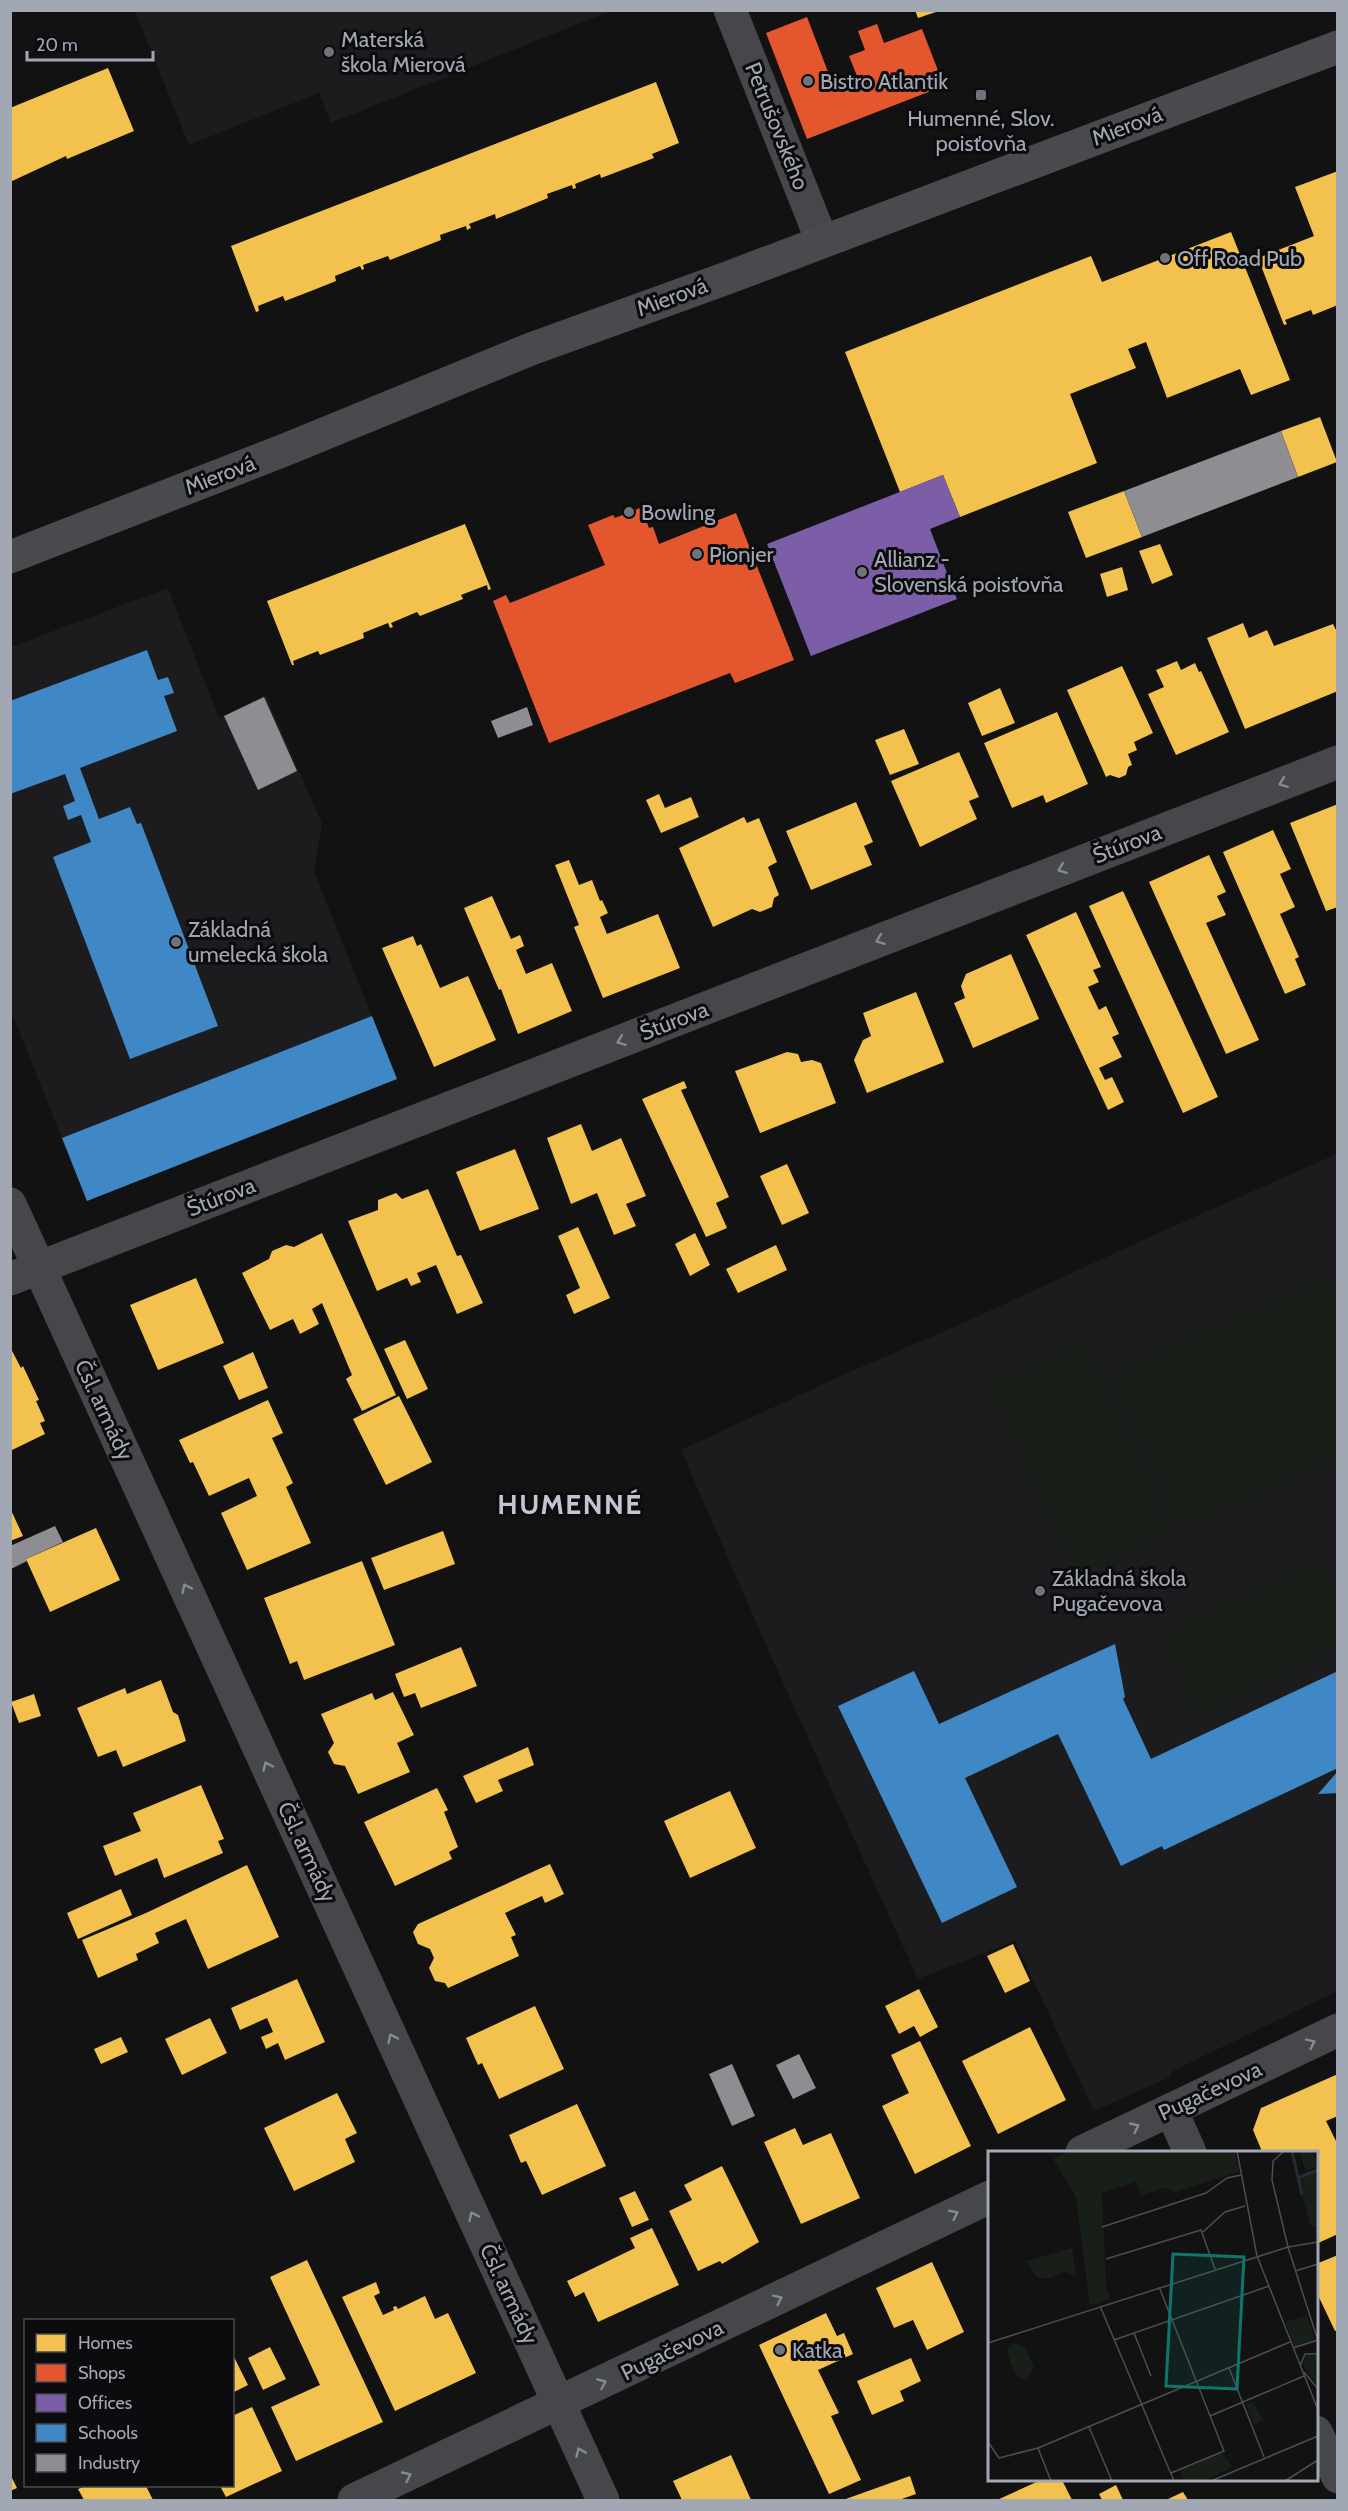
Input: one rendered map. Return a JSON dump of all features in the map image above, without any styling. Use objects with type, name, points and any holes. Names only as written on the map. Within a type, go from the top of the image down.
[{"type":"main road","name":"Mierová","points":[[10,557],[287,449],[531,349],[1338,47]]},
{"type":"street","name":"Petrušovského","points":[[730,10],[822,241]]},
{"type":"street","name":"Štúrova","points":[[25,1273],[1338,762]]},
{"type":"street","name":"Čsl. armády","points":[[10,1204],[25,1273],[603,2500]]},
{"type":"street","name":"Pugačevova","points":[[1084,2151],[1338,2030]]},
{"type":"street","points":[[1171,2110],[1190,2151]]},
{"type":"street","name":"Pugačevova","points":[[354,2500],[613,2379],[988,2198]]},
{"type":"street","points":[[1318,2434],[1338,2477]]},
{"type":"shaded area","name":"Materská škola Mierová","points":[[135,11],[610,11],[331,123],[319,93],[189,145]]},
{"type":"shaded area","name":"Základná umelecká škola","points":[[168,588],[219,718],[266,695],[322,824],[314,872],[397,1079],[87,1201],[11,1011],[11,647]]},
{"type":"shaded area","name":"Základná škola Pugačevova","points":[[1337,1154],[1337,1991],[1171,2072],[1172,2076],[1094,2111],[1015,1941],[918,1979],[765,1643],[681,1450],[847,1373]]},
{"type":"shaded area","points":[[1326,1276],[1337,1302],[1337,1459],[1180,1530],[1109,1375]]},
{"type":"shaded area","points":[[1086,1341],[1172,1534],[1076,1577],[989,1384]]},
{"type":"shaded area","points":[[1318,1559],[1337,1600],[1337,1650],[1199,1715],[1160,1634]]},
{"type":"building: Homes","points":[[915,10],[938,10],[939,11],[918,18]]},
{"type":"building: Homes","points":[[108,68],[134,131],[67,159],[66,156],[10,182],[10,108]]},
{"type":"building: Homes","points":[[656,82],[679,143],[652,154],[654,158],[601,178],[600,174],[575,184],[576,188],[573,189],[572,185],[547,194],[548,198],[496,219],[495,214],[469,224],[471,228],[467,230],[466,226],[440,235],[441,240],[390,260],[388,256],[363,265],[362,270],[360,266],[335,276],[336,281],[311,291],[285,301],[283,296],[258,306],[259,311],[256,312],[231,246]]},
{"type":"building: Homes","points":[[1338,171],[1338,305],[1313,315],[1311,310],[1285,320],[1287,324],[1284,325],[1258,258],[1314,236],[1295,187]]},
{"type":"building: Homes","points":[[1231,232],[1290,380],[1251,395],[1240,369],[1167,398],[1146,342],[1128,349],[1136,368],[1070,394],[1097,463],[960,517],[943,475],[900,492],[845,352],[1091,256],[1102,282]]},
{"type":"building: Homes","points":[[1320,417],[1337,462],[1298,477],[1281,431]]},
{"type":"building: Homes","points":[[1124,491],[1142,537],[1086,558],[1068,512]]},
{"type":"building: Homes","points":[[465,524],[491,589],[488,590],[487,585],[461,595],[463,599],[420,616],[417,612],[391,623],[393,627],[390,628],[388,623],[363,633],[364,638],[320,655],[318,651],[293,661],[294,665],[292,665],[267,601]]},
{"type":"building: Homes","points":[[1160,544],[1173,575],[1152,584],[1139,551]]},
{"type":"building: Homes","points":[[1122,567],[1128,590],[1107,597],[1100,574]]},
{"type":"building: Homes","points":[[1243,623],[1249,638],[1267,630],[1274,646],[1333,624],[1338,634],[1338,691],[1245,729],[1207,638]]},
{"type":"building: Homes","points":[[1177,661],[1181,670],[1195,663],[1199,672],[1201,671],[1229,732],[1176,755],[1148,694],[1164,687],[1156,670]]},
{"type":"building: Homes","points":[[1122,666],[1153,733],[1134,742],[1137,750],[1128,754],[1132,765],[1128,767],[1126,775],[1119,778],[1110,775],[1106,777],[1067,690]]},
{"type":"building: Homes","points":[[1000,688],[1015,723],[982,736],[968,703]]},
{"type":"building: Homes","points":[[1057,712],[1088,784],[1046,803],[1043,795],[1012,808],[984,743]]},
{"type":"building: Homes","points":[[904,729],[919,764],[890,775],[875,740]]},
{"type":"building: Homes","points":[[959,752],[979,797],[969,801],[977,819],[920,847],[891,781]]},
{"type":"building: Homes","points":[[659,794],[665,808],[691,797],[699,817],[661,833],[646,800]]},
{"type":"building: Homes","points":[[856,802],[873,842],[864,846],[872,865],[811,890],[786,831]]},
{"type":"building: Homes","points":[[1338,804],[1338,907],[1326,911],[1290,823]]},
{"type":"building: Homes","points":[[744,817],[747,823],[759,818],[777,862],[768,867],[779,895],[774,898],[772,907],[760,912],[752,909],[713,927],[679,848]]},
{"type":"building: Homes","points":[[1273,830],[1291,869],[1280,874],[1295,907],[1280,914],[1299,957],[1295,959],[1306,985],[1285,994],[1223,852]]},
{"type":"building: Homes","points":[[1209,855],[1226,892],[1217,896],[1226,915],[1206,923],[1259,1040],[1226,1054],[1149,882]]},
{"type":"building: Homes","points":[[569,860],[579,885],[592,880],[600,901],[602,900],[608,913],[600,917],[607,934],[658,914],[680,968],[603,998],[574,927],[579,925],[555,865]]},
{"type":"building: Homes","points":[[1123,891],[1218,1097],[1183,1113],[1089,906]]},
{"type":"building: Homes","points":[[492,896],[511,939],[520,935],[524,946],[516,950],[526,974],[552,963],[572,1011],[518,1034],[501,989],[499,990],[464,908]]},
{"type":"building: Homes","points":[[1076,912],[1101,967],[1093,970],[1099,982],[1088,987],[1099,1010],[1106,1006],[1119,1034],[1112,1037],[1122,1057],[1099,1068],[1105,1080],[1112,1077],[1124,1102],[1108,1110],[1026,935]]},
{"type":"building: Homes","points":[[413,936],[417,946],[421,944],[440,988],[468,976],[496,1040],[434,1067],[382,948]]},
{"type":"building: Homes","points":[[1011,954],[1039,1019],[973,1048],[954,1003],[965,998],[961,986],[966,974]]},
{"type":"building: Homes","points":[[916,992],[944,1062],[867,1093],[854,1060],[863,1040],[871,1036],[863,1013]]},
{"type":"building: Homes","points":[[787,1052],[798,1054],[801,1062],[812,1060],[821,1063],[836,1103],[760,1133],[735,1071]]},
{"type":"building: Homes","points":[[684,1081],[687,1088],[681,1090],[729,1197],[716,1203],[727,1228],[706,1237],[642,1099]]},
{"type":"building: Homes","points":[[581,1124],[592,1151],[621,1138],[646,1196],[626,1204],[636,1226],[614,1235],[597,1193],[571,1204],[547,1138]]},
{"type":"building: Homes","points":[[515,1149],[539,1209],[480,1231],[456,1172]]},
{"type":"building: Homes","points":[[787,1164],[809,1213],[782,1225],[760,1176]]},
{"type":"building: Homes","points":[[428,1189],[457,1256],[461,1255],[483,1303],[457,1314],[436,1265],[417,1273],[421,1282],[411,1286],[407,1278],[377,1291],[348,1221],[378,1210],[378,1200],[396,1193],[402,1199]]},
{"type":"building: Homes","points":[[578,1227],[610,1298],[574,1314],[566,1295],[580,1288],[558,1236]]},
{"type":"building: Homes","points":[[322,1233],[396,1395],[362,1411],[346,1379],[352,1375],[322,1303],[312,1309],[319,1324],[300,1334],[293,1319],[270,1330],[242,1273],[269,1259],[272,1251],[286,1245],[294,1247]]},
{"type":"building: Homes","points":[[695,1233],[710,1265],[690,1276],[675,1244]]},
{"type":"building: Homes","points":[[776,1245],[787,1270],[738,1293],[726,1269]]},
{"type":"building: Homes","points":[[196,1278],[224,1343],[158,1370],[130,1305]]},
{"type":"building: Homes","points":[[405,1340],[428,1389],[407,1399],[384,1349]]},
{"type":"building: Homes","points":[[10,1347],[21,1368],[23,1366],[39,1400],[36,1401],[45,1421],[40,1423],[45,1434],[10,1451]]},
{"type":"building: Homes","points":[[253,1352],[268,1388],[239,1400],[223,1366]]},
{"type":"building: Homes","points":[[399,1396],[432,1462],[386,1485],[353,1419]]},
{"type":"building: Homes","points":[[268,1400],[283,1433],[272,1438],[293,1483],[286,1487],[311,1543],[247,1570],[221,1513],[257,1496],[249,1478],[209,1496],[193,1462],[190,1463],[179,1440]]},
{"type":"building: Homes","points":[[10,1508],[23,1536],[10,1541]]},
{"type":"building: Homes","points":[[96,1528],[120,1580],[50,1612],[26,1559]]},
{"type":"building: Homes","points":[[443,1531],[455,1564],[384,1590],[371,1558]]},
{"type":"building: Homes","points":[[362,1561],[395,1645],[304,1680],[297,1661],[290,1664],[264,1598]]},
{"type":"building: Homes","points":[[461,1647],[477,1686],[421,1708],[415,1693],[404,1697],[395,1674]]},
{"type":"building: Homes","points":[[161,1680],[173,1712],[178,1715],[186,1741],[123,1767],[116,1750],[98,1757],[77,1708],[125,1688],[127,1694]]},
{"type":"building: Homes","points":[[393,1692],[414,1735],[397,1743],[410,1772],[358,1794],[345,1766],[334,1764],[328,1752],[334,1743],[321,1714],[372,1693],[375,1700]]},
{"type":"building: Homes","points":[[34,1694],[41,1716],[19,1723],[11,1702]]},
{"type":"building: Homes","points":[[528,1747],[534,1765],[498,1780],[503,1791],[476,1803],[463,1776]]},
{"type":"building: Homes","points":[[201,1785],[224,1839],[218,1841],[223,1853],[164,1878],[157,1858],[115,1876],[103,1846],[141,1831],[133,1813]]},
{"type":"building: Homes","points":[[437,1788],[448,1810],[444,1812],[458,1847],[449,1852],[452,1859],[395,1886],[364,1822]]},
{"type":"building: Homes","points":[[730,1791],[756,1848],[690,1878],[664,1821]]},
{"type":"building: Homes","points":[[550,1864],[564,1894],[545,1903],[542,1896],[505,1913],[516,1935],[511,1937],[519,1956],[448,1988],[445,1983],[435,1981],[429,1968],[434,1958],[430,1949],[418,1944],[413,1932],[418,1924]]},
{"type":"building: Homes","points":[[247,1865],[279,1937],[208,1969],[186,1919],[155,1933],[159,1943],[136,1954],[138,1960],[98,1978],[82,1940],[146,1913]]},
{"type":"building: Homes","points":[[121,1889],[132,1915],[78,1939],[67,1913]]},
{"type":"building: Homes","points":[[1013,1944],[1030,1981],[1005,1993],[987,1956]]},
{"type":"building: Homes","points":[[297,1979],[325,2042],[285,2060],[278,2043],[266,2049],[261,2037],[273,2032],[267,2018],[240,2030],[231,2008]]},
{"type":"building: Homes","points":[[919,1989],[938,2027],[920,2037],[914,2026],[899,2034],[885,2006]]},
{"type":"building: Homes","points":[[535,2006],[564,2069],[499,2099],[482,2063],[478,2065],[466,2038]]},
{"type":"building: Homes","points":[[210,2018],[227,2053],[182,2075],[165,2039]]},
{"type":"building: Homes","points":[[1030,2027],[1066,2100],[998,2134],[962,2061]]},
{"type":"building: Homes","points":[[121,2037],[128,2052],[101,2064],[94,2049]]},
{"type":"building: Homes","points":[[920,2041],[971,2146],[915,2174],[882,2106],[909,2093],[891,2055]]},
{"type":"building: Homes","points":[[1338,2074],[1338,2116],[1326,2121],[1338,2145],[1338,2234],[1318,2243],[1318,2151],[1260,2151],[1253,2130],[1261,2108]]},
{"type":"building: Homes","points":[[337,2093],[357,2133],[345,2139],[355,2162],[294,2191],[264,2128]]},
{"type":"building: Homes","points":[[577,2104],[606,2166],[542,2195],[526,2161],[521,2163],[509,2135]]},
{"type":"building: Homes","points":[[795,2128],[803,2145],[831,2133],[860,2198],[801,2224],[764,2142]]},
{"type":"building: Homes","points":[[722,2166],[759,2242],[722,2264],[720,2261],[698,2271],[669,2211],[692,2200],[684,2185]]},
{"type":"building: Homes","points":[[635,2191],[649,2220],[632,2227],[619,2198]]},
{"type":"building: Homes","points":[[652,2228],[679,2285],[598,2322],[584,2292],[575,2297],[567,2281],[635,2248],[630,2238]]},
{"type":"building: Homes","points":[[1338,2255],[1338,2330],[1335,2331],[1318,2295],[1318,2263]]},
{"type":"building: Homes","points":[[307,2260],[383,2422],[296,2461],[271,2407],[320,2385],[270,2277]]},
{"type":"building: Homes","points":[[932,2262],[964,2332],[927,2350],[913,2320],[894,2328],[876,2288]]},
{"type":"building: Homes","points":[[376,2282],[380,2293],[374,2296],[383,2315],[394,2310],[393,2307],[396,2306],[398,2309],[425,2296],[435,2319],[448,2313],[476,2373],[395,2411],[342,2297]]},
{"type":"building: Homes","points":[[826,2313],[837,2336],[844,2333],[853,2354],[818,2370],[839,2413],[831,2416],[861,2480],[829,2494],[759,2345]]},
{"type":"building: Homes","points":[[270,2347],[286,2379],[263,2390],[248,2358]]},
{"type":"building: Homes","points":[[234,2357],[248,2385],[234,2392]]},
{"type":"building: Homes","points":[[911,2358],[921,2381],[900,2391],[904,2401],[872,2415],[857,2381]]},
{"type":"building: Homes","points":[[252,2407],[282,2471],[226,2497],[221,2487],[234,2487],[234,2415]]},
{"type":"building: Homes","points":[[731,2455],[751,2500],[682,2500],[673,2481]]},
{"type":"building: Homes","points":[[10,2474],[17,2488],[10,2491]]},
{"type":"building: Homes","points":[[910,2476],[916,2494],[899,2500],[843,2500]]},
{"type":"building: Homes","points":[[1039,2481],[1062,2481],[1072,2500],[997,2500]]},
{"type":"building: Homes","points":[[1116,2485],[1123,2500],[1102,2500],[1099,2494]]},
{"type":"building: Homes","points":[[83,2487],[146,2487],[153,2500],[84,2500],[78,2489]]},
{"type":"building: Homes","points":[[1183,2492],[1188,2500],[1166,2500]]},
{"type":"building: Shops","points":[[807,17],[833,85],[857,76],[849,56],[865,50],[858,31],[877,24],[884,43],[922,29],[944,86],[807,139],[766,33]]},
{"type":"building: Shops","points":[[645,506],[647,511],[643,512],[649,528],[653,527],[659,544],[736,513],[794,660],[735,683],[730,673],[549,743],[493,601],[506,595],[510,603],[605,565],[588,525],[613,515],[615,518]]},
{"type":"building: Offices","name":"Allianz - Slovenská poisťovňa","points":[[943,475],[960,517],[930,529],[957,599],[811,656],[767,544]]},
{"type":"building: Schools","points":[[147,650],[158,680],[168,677],[174,693],[164,696],[177,731],[80,768],[99,819],[130,807],[137,824],[141,823],[218,1026],[130,1059],[53,857],[91,842],[81,815],[68,820],[63,806],[75,801],[65,774],[10,794],[10,701]]},
{"type":"building: Schools","points":[[372,1016],[397,1079],[87,1201],[62,1138]]},
{"type":"building: Schools","points":[[1115,1644],[1125,1697],[1123,1699],[1151,1759],[1338,1671],[1338,1768],[1164,1850],[1162,1846],[1121,1866],[1058,1734],[965,1778],[1017,1887],[942,1923],[838,1706],[914,1671],[939,1724]]},
{"type":"building: Schools","points":[[1338,1771],[1338,1793],[1318,1794]]},
{"type":"building: Industry","points":[[1281,431],[1298,477],[1142,537],[1124,491]]},
{"type":"building: Industry","points":[[264,697],[297,771],[258,790],[224,716]]},
{"type":"building: Industry","points":[[527,707],[533,725],[498,738],[491,721]]},
{"type":"building: Industry","points":[[55,1526],[63,1542],[26,1559],[27,1561],[11,1569],[10,1546]]},
{"type":"building: Industry","points":[[799,2054],[816,2088],[793,2099],[776,2065]]},
{"type":"building: Industry","points":[[732,2064],[755,2116],[732,2126],[709,2074]]},
{"type":"place","name":"Materská škola Mierová","points":[[329,52]]},
{"type":"place","name":"Bistro Atlantik","points":[[808,81]]},
{"type":"place","name":"Humenné, Slov. poisťovňa","points":[[981,95]]},
{"type":"place","name":"Off Road Pub","points":[[1165,258]]},
{"type":"place","name":"Bowling","points":[[629,512]]},
{"type":"place","name":"Pionjer","points":[[697,554]]},
{"type":"place","name":"Allianz - Slovenská poisťovňa","points":[[862,572]]},
{"type":"place","name":"Základná umelecká škola","points":[[176,942]]},
{"type":"place","name":"Základná škola Pugačevova","points":[[1040,1591]]},
{"type":"place","name":"Katka","points":[[780,2350]]},
{"type":"district","name":"HUMENNÉ","points":[[570,1504]]}]
